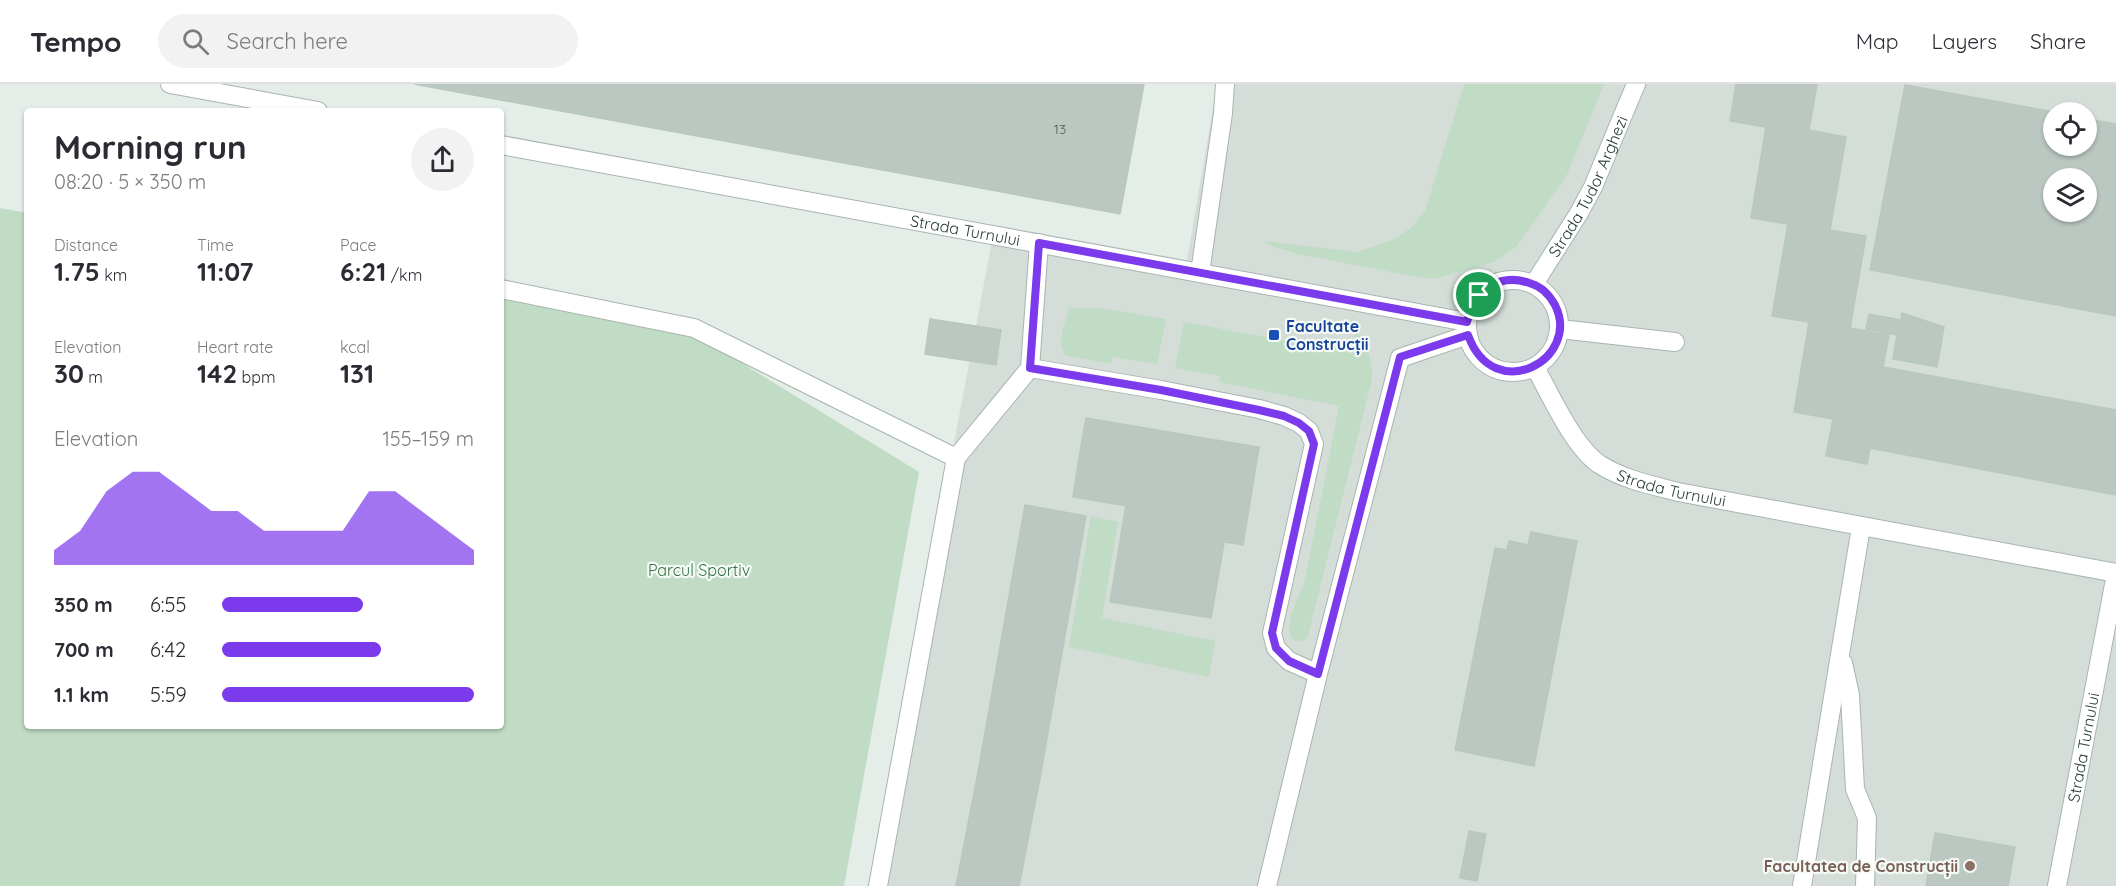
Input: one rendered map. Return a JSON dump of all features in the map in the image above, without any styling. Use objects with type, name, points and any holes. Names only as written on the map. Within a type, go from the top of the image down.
[{"type":"street","points":[[170,84],[302,108]]},
{"type":"street","points":[[1200,273],[1223,113],[1225,84]]},
{"type":"street","name":"Strada Tudor Arghezi","points":[[1534,284],[1560,247],[1584,204],[1636,84]]},
{"type":"street","name":"Strada Turnului","points":[[504,145],[1200,273],[1467,328]]},
{"type":"street","points":[[878,886],[956,458],[1030,368],[1039,243]]},
{"type":"street","points":[[1505,280],[1520,280],[1534,284],[1551,298],[1556,308],[1560,329],[1556,344],[1547,357],[1534,367],[1521,371],[1493,368],[1482,360],[1473,348],[1467,328],[1471,307],[1479,295],[1491,285],[1505,280]]},
{"type":"street","points":[[504,290],[694,328],[956,458]]},
{"type":"street","points":[[1267,886],[1318,674],[1400,357],[1467,328]]},
{"type":"street","points":[[1560,329],[1675,342]]},
{"type":"street","name":"Strada Turnului","points":[[1534,367],[1586,452],[1598,463],[1627,477],[1678,492],[2116,574],[2057,886]]},
{"type":"street","points":[[1030,368],[1161,390],[1259,410],[1284,416],[1309,431],[1314,444],[1272,633],[1276,648],[1289,661],[1318,674]]},
{"type":"street","points":[[1802,886],[1861,527]]},
{"type":"street","points":[[1841,656],[1850,695],[1855,789],[1867,818],[1865,886]]},
{"type":"shaded area","points":[[1217,84],[2116,84],[2116,886],[871,886],[995,225],[1187,260]]},
{"type":"green space","points":[[1464,84],[1604,84],[1566,177],[1516,247],[1494,262],[1438,278],[1422,278],[1298,254],[1272,246],[1264,241],[1357,252],[1392,240],[1411,228],[1425,211]]},
{"type":"green space","name":"Parcul Sportiv","points":[[0,208],[24,212],[24,729],[504,729],[504,300],[693,333],[919,472],[844,886],[0,886]]},
{"type":"green space","points":[[1069,308],[1101,308],[1166,319],[1157,364],[1112,357],[1111,364],[1065,355],[1061,343],[1062,331]]},
{"type":"green space","points":[[1184,322],[1351,353],[1356,331],[1364,342],[1372,379],[1308,636],[1304,640],[1296,641],[1291,637],[1290,623],[1304,584],[1339,406],[1219,382],[1220,376],[1175,368]]},
{"type":"green space","points":[[1091,516],[1118,522],[1102,618],[1215,641],[1209,677],[1069,647]]},
{"type":"building","points":[[414,84],[983,84],[964,185]]},
{"type":"building","points":[[983,84],[1144,84],[1120,214],[964,185]]},
{"type":"building","points":[[1736,84],[1817,84],[1809,130],[1846,137],[1830,230],[1866,236],[1850,328],[1889,335],[1883,367],[2116,410],[2116,495],[1870,448],[1867,464],[1826,456],[1833,419],[1794,412],[1809,322],[1772,316],[1788,224],[1751,218],[1766,127],[1730,121]]},
{"type":"building","points":[[1905,85],[2043,110],[2043,156],[2097,156],[2097,121],[2116,124],[2116,316],[1870,270]]},
{"type":"building","points":[[1902,313],[1944,327],[1937,367],[1893,359],[1897,335],[1866,329],[1869,314],[1901,320]]},
{"type":"building","points":[[930,319],[1001,330],[996,365],[925,354]]},
{"type":"building","points":[[1086,418],[1234,443],[1221,521],[1109,503],[1115,471],[1078,464]]},
{"type":"building","points":[[1234,443],[1259,447],[1243,545],[1137,528],[1141,508],[1221,521]]},
{"type":"building","points":[[1078,464],[1115,471],[1109,503],[1073,497]]},
{"type":"building","points":[[1025,505],[1086,516],[1040,778],[979,767]]},
{"type":"building","points":[[1126,505],[1141,508],[1137,528],[1224,543],[1211,618],[1110,602]]},
{"type":"building","points":[[1531,532],[1577,541],[1534,766],[1455,750],[1495,548],[1507,550],[1509,541],[1528,545]]},
{"type":"building","points":[[979,767],[1040,778],[1019,886],[956,886]]},
{"type":"building","points":[[1469,831],[1486,834],[1477,881],[1460,878]]},
{"type":"building","name":"Facultatea de Construcții","points":[[1935,833],[2015,847],[2008,886],[1926,886]]},
{"type":"place","name":"Facultate Construcții","points":[[1274,335]]},
{"type":"place","name":"Facultatea de Construcții","points":[[1970,866]]},
{"type":"route","points":[[1039,243],[1467,322],[1471,307],[1479,295],[1491,285],[1505,280],[1520,280],[1534,284],[1551,298],[1556,308],[1560,329],[1556,344],[1547,357],[1534,367],[1521,371],[1493,368],[1482,360],[1473,348],[1468,335],[1400,357],[1318,674],[1289,661],[1276,648],[1272,633],[1314,444],[1309,431],[1284,416],[1259,410],[1161,390],[1030,368],[1039,243]]}]
